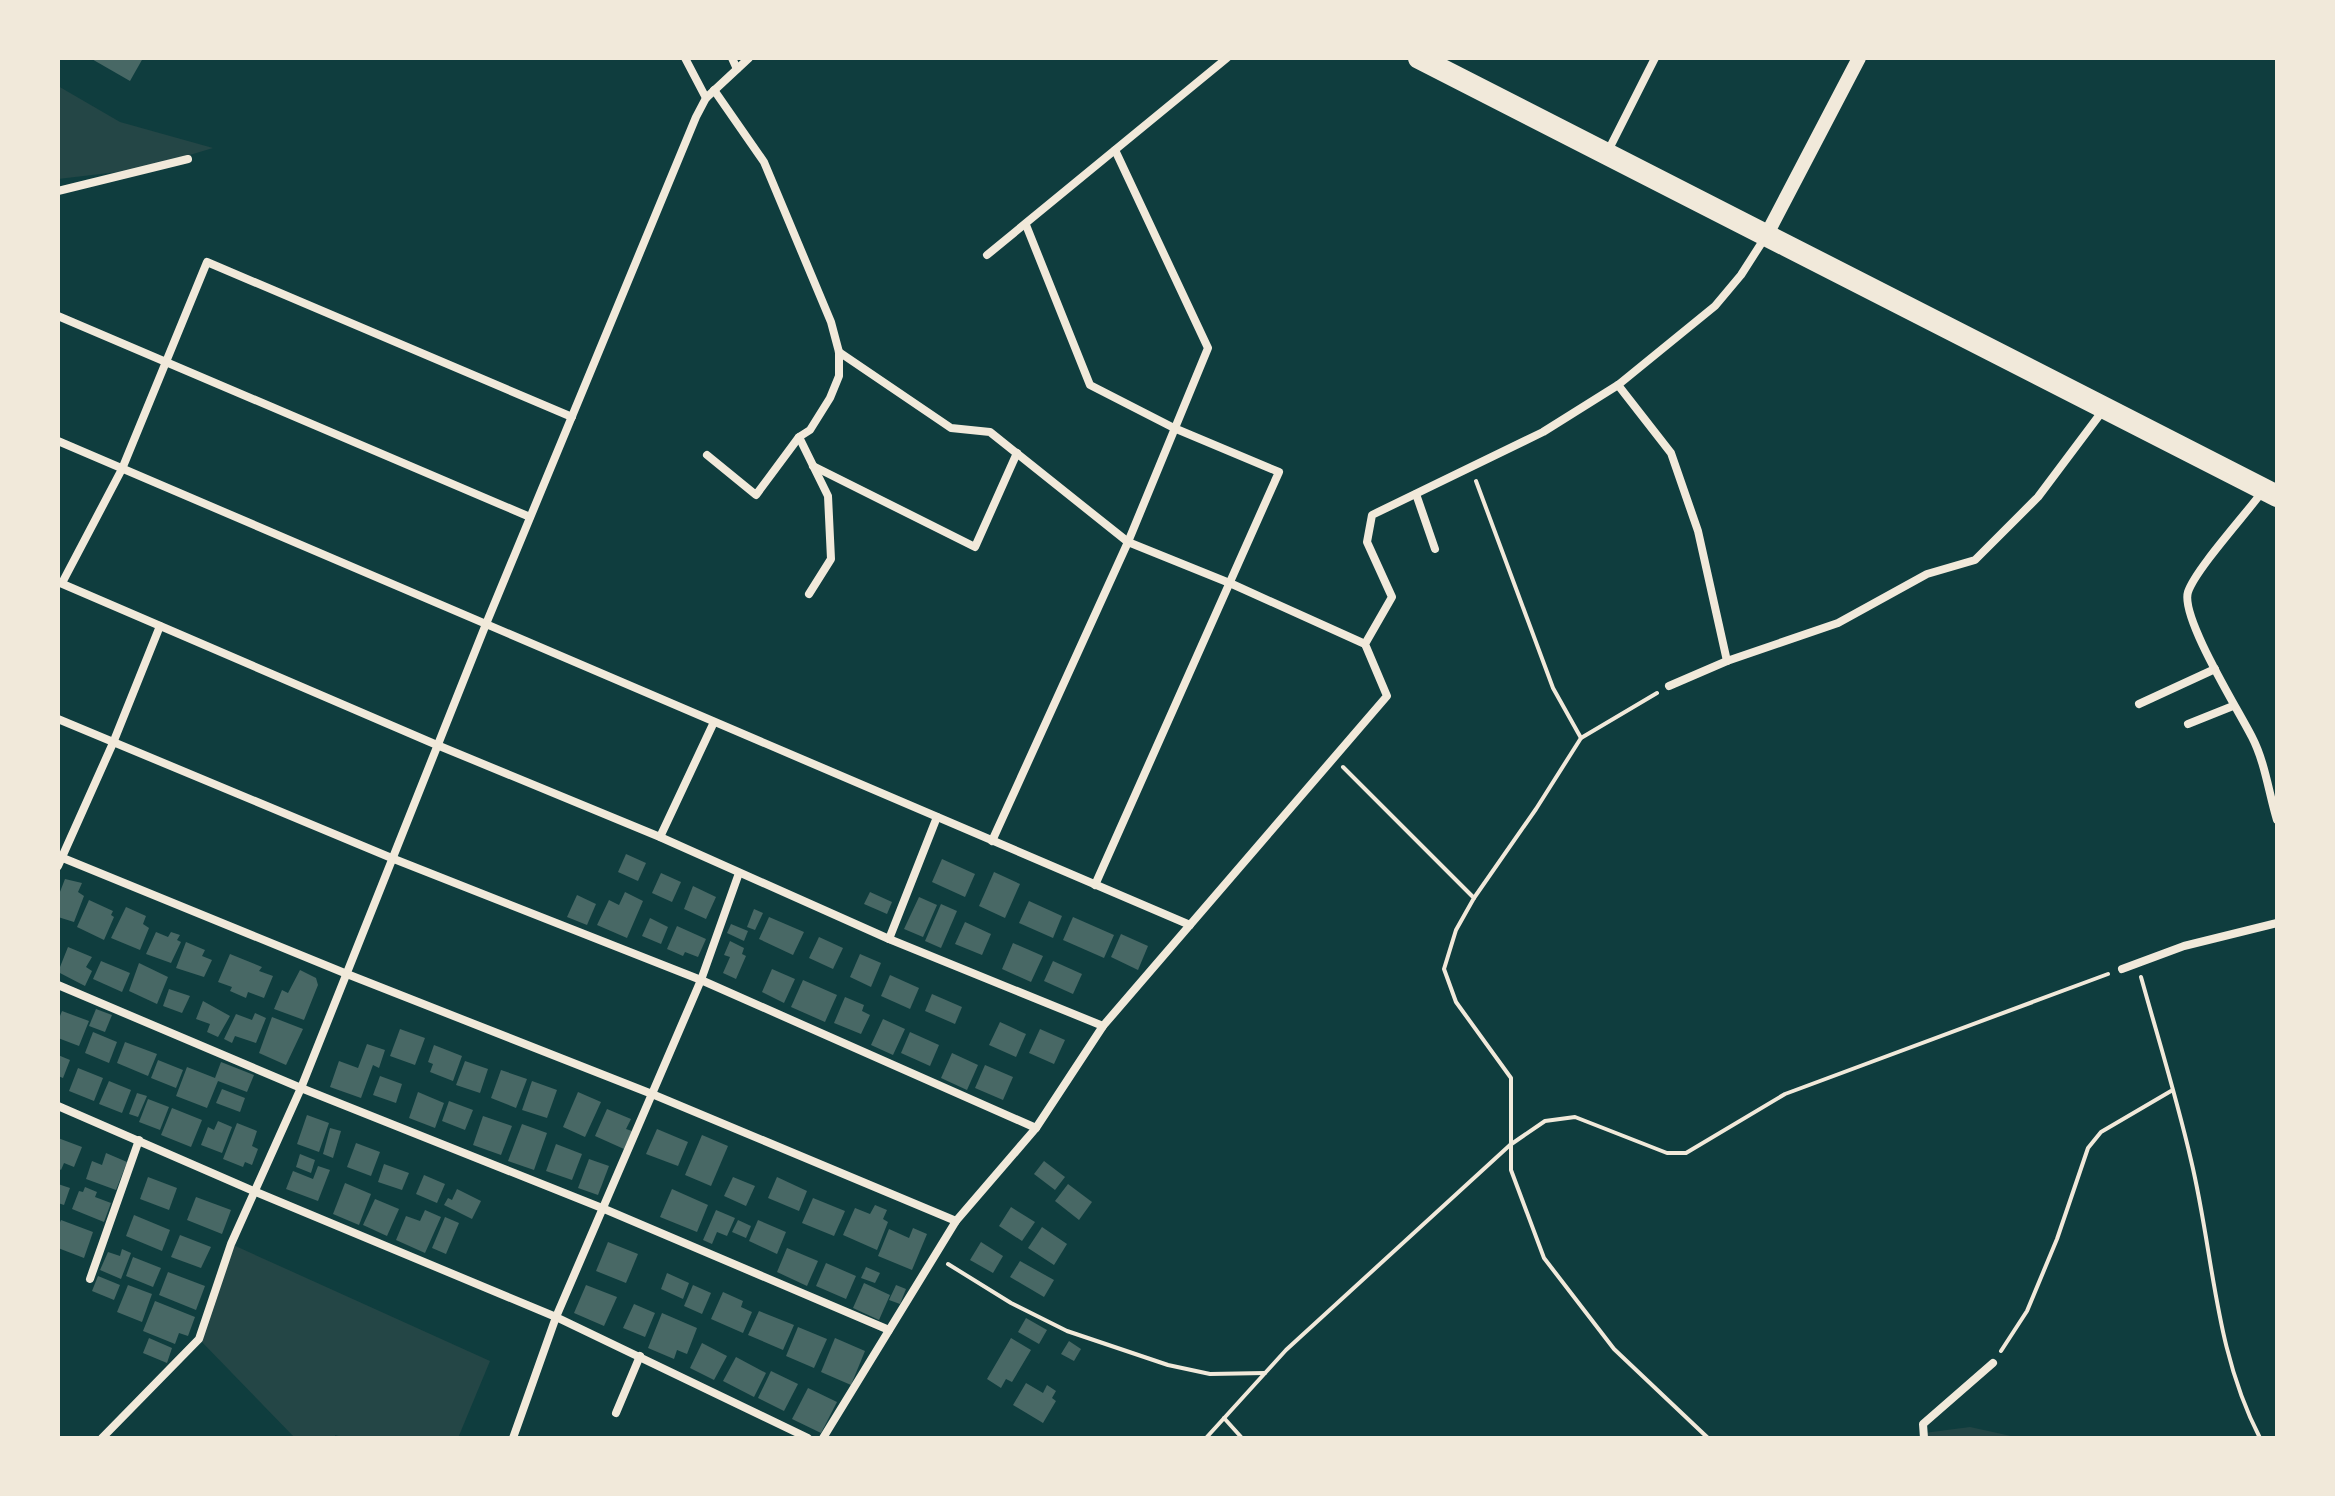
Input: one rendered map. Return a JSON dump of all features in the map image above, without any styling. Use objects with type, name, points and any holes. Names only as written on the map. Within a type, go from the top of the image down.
[{"type":"highway","points":[[1419,58],[2271,493]]},
{"type":"street","points":[[685,58],[706,98]]},
{"type":"street","points":[[732,58],[737,69]]},
{"type":"street","points":[[102,1438],[199,1339],[231,1244],[301,1088],[486,624],[696,117],[706,98],[749,58]]},
{"type":"street","points":[[987,255],[1227,58]]},
{"type":"street","points":[[1606,153],[1655,58]]},
{"type":"street","points":[[1365,644],[1392,597],[1367,542],[1372,515],[1543,432],[1618,385],[1715,306],[1741,275],[1767,234],[1859,58]]},
{"type":"street","points":[[707,455],[756,495],[799,437],[810,430],[830,398],[839,376],[839,352],[831,322],[764,162],[714,90]]},
{"type":"street","points":[[992,841],[1128,542],[1208,348],[1115,150]]},
{"type":"street","points":[[58,191],[188,159]]},
{"type":"street","points":[[1026,225],[1090,385],[1174,428],[1279,472],[1232,584],[1095,885]]},
{"type":"street","points":[[572,417],[207,262],[122,469],[60,582],[437,745],[660,837],[889,939],[1103,1026]]},
{"type":"street","points":[[58,316],[530,517]]},
{"type":"street","points":[[823,1438],[956,1221],[1036,1128],[1103,1026],[1387,696],[1365,644],[1232,584],[1128,542],[990,432],[951,428],[839,352]]},
{"type":"street","points":[[1618,385],[1671,453],[1698,531],[1727,661]]},
{"type":"street","points":[[1669,686],[1727,661],[1838,623],[1927,574],[1975,560],[2038,497],[2104,408]]},
{"type":"street","points":[[799,437],[828,496],[831,559],[809,594]]},
{"type":"street","points":[[58,441],[1190,925]]},
{"type":"street","points":[[813,466],[975,547],[1017,453]]},
{"type":"street","points":[[2271,493],[2198,576],[2188,593],[2189,607],[2215,669],[2254,739],[2277,820]]},
{"type":"street","points":[[1416,494],[1435,549]]},
{"type":"street","points":[[160,626],[113,743],[59,860],[652,1094],[956,1221]]},
{"type":"street","points":[[2139,704],[2215,669]]},
{"type":"street","points":[[2188,724],[2233,706]]},
{"type":"street","points":[[58,719],[394,859],[701,980],[1036,1128]]},
{"type":"street","points":[[660,837],[714,722]]},
{"type":"street","points":[[889,939],[937,817]]},
{"type":"street","points":[[513,1438],[556,1317],[701,980],[739,873]]},
{"type":"street","points":[[2122,969],[2184,946],[2277,923]]},
{"type":"street","points":[[58,985],[301,1088],[602,1208],[889,1330]]},
{"type":"street","points":[[58,1106],[556,1317],[808,1438]]},
{"type":"street","points":[[90,1279],[139,1140]]},
{"type":"street","points":[[616,1413],[640,1356]]},
{"type":"street","points":[[1924,1438],[1923,1424],[1993,1363]]},
{"type":"path","points":[[1471,467],[1553,688],[1581,738]]},
{"type":"path","points":[[1669,686],[1581,738],[1474,898],[1456,930],[1444,969],[1456,1002],[1511,1078],[1511,1170],[1544,1258],[1614,1349],[1708,1438]]},
{"type":"path","points":[[1334,758],[1474,898]]},
{"type":"path","points":[[2137,964],[2192,1161],[2224,1344],[2246,1410],[2260,1438]]},
{"type":"path","points":[[1206,1438],[1286,1350],[1510,1145],[1545,1121],[1575,1117],[1667,1153],[1686,1153],[1785,1094],[2122,969]]},
{"type":"path","points":[[1993,1363],[2027,1311],[2057,1239],[2088,1148],[2101,1132],[2172,1090]]},
{"type":"path","points":[[934,1255],[1011,1303],[1067,1331],[1168,1365],[1210,1374],[1265,1373]]},
{"type":"path","points":[[1224,1418],[1242,1438]]},
{"type":"shaded area","points":[[58,86],[120,122],[213,148],[143,169],[58,179]]},
{"type":"shaded area","points":[[231,1244],[490,1361],[458,1438],[345,1438],[335,1435],[335,1438],[295,1438],[199,1339]]},
{"type":"shaded area","points":[[1970,1427],[2020,1438],[1919,1438],[1924,1433]]},
{"type":"building","points":[[90,58],[143,58],[130,81]]},
{"type":"building","points":[[626,854],[646,863],[638,881],[618,872]]},
{"type":"building","points":[[942,859],[975,874],[965,897],[932,882]]},
{"type":"building","points":[[994,872],[1020,884],[1005,918],[979,906]]},
{"type":"building","points":[[661,873],[681,882],[672,902],[652,893]]},
{"type":"building","points":[[65,879],[82,883],[78,892],[84,896],[74,922],[58,917],[58,897]]},
{"type":"building","points":[[693,886],[716,897],[706,919],[684,909]]},
{"type":"building","points":[[625,892],[643,901],[627,938],[597,925],[609,900],[619,905]]},
{"type":"building","points":[[870,892],[892,902],[887,914],[864,904]]},
{"type":"building","points":[[577,895],[596,904],[587,925],[567,917]]},
{"type":"building","points":[[919,897],[937,905],[923,937],[904,929]]},
{"type":"building","points":[[89,900],[113,911],[111,915],[114,917],[104,940],[77,927]]},
{"type":"building","points":[[1029,901],[1062,916],[1053,938],[1019,923]]},
{"type":"building","points":[[941,904],[957,911],[941,948],[925,941]]},
{"type":"building","points":[[126,907],[146,916],[143,924],[149,928],[140,950],[111,938]]},
{"type":"building","points":[[754,909],[763,913],[755,930],[747,927]]},
{"type":"building","points":[[769,917],[804,932],[793,955],[759,939]]},
{"type":"building","points":[[1073,917],[1114,935],[1104,958],[1063,940]]},
{"type":"building","points":[[650,918],[668,927],[661,944],[642,936]]},
{"type":"building","points":[[965,922],[991,934],[982,955],[955,944]]},
{"type":"building","points":[[731,924],[748,931],[744,941],[727,933]]},
{"type":"building","points":[[677,926],[706,939],[698,957],[685,952],[683,956],[667,949]]},
{"type":"building","points":[[156,932],[168,937],[171,932],[180,935],[177,940],[181,942],[171,963],[146,954]]},
{"type":"building","points":[[1121,934],[1148,946],[1138,970],[1111,957]]},
{"type":"building","points":[[819,937],[843,948],[833,969],[809,958]]},
{"type":"building","points":[[730,941],[744,948],[742,954],[746,956],[736,979],[723,973],[730,957],[724,955]]},
{"type":"building","points":[[186,942],[205,950],[202,956],[212,960],[204,977],[176,968]]},
{"type":"building","points":[[1013,943],[1043,956],[1031,982],[1002,969]]},
{"type":"building","points":[[68,947],[92,957],[86,967],[92,971],[85,986],[58,972]]},
{"type":"building","points":[[230,954],[262,967],[259,971],[273,976],[264,998],[248,992],[246,998],[230,991],[232,987],[218,982]]},
{"type":"building","points":[[860,954],[881,963],[871,987],[850,977]]},
{"type":"building","points":[[101,961],[130,973],[122,992],[93,979]]},
{"type":"building","points":[[1053,961],[1082,974],[1073,994],[1044,981]]},
{"type":"building","points":[[139,963],[168,977],[157,1004],[129,991]]},
{"type":"building","points":[[772,969],[795,979],[784,1003],[762,992]]},
{"type":"building","points":[[300,970],[316,978],[318,985],[304,1020],[274,1009],[282,990],[288,993]]},
{"type":"building","points":[[890,975],[919,988],[910,1009],[881,996]]},
{"type":"building","points":[[803,980],[837,995],[825,1022],[791,1007]]},
{"type":"building","points":[[169,989],[190,996],[182,1013],[163,1006]]},
{"type":"building","points":[[932,994],[962,1007],[955,1024],[925,1011]]},
{"type":"building","points":[[845,997],[864,1005],[862,1011],[870,1015],[861,1034],[834,1023]]},
{"type":"building","points":[[203,1001],[230,1016],[218,1037],[207,1032],[210,1024],[196,1019]]},
{"type":"building","points":[[96,1009],[112,1015],[105,1032],[89,1026]]},
{"type":"building","points":[[62,1011],[89,1021],[79,1046],[58,1038],[58,1021]]},
{"type":"building","points":[[255,1013],[266,1018],[256,1043],[235,1036],[232,1043],[224,1039],[236,1014],[252,1020]]},
{"type":"building","points":[[272,1017],[303,1029],[286,1065],[259,1053]]},
{"type":"building","points":[[883,1019],[905,1029],[893,1055],[871,1045]]},
{"type":"building","points":[[1000,1022],[1026,1034],[1016,1057],[989,1045]]},
{"type":"building","points":[[400,1029],[425,1038],[415,1065],[390,1056]]},
{"type":"building","points":[[1040,1029],[1065,1040],[1054,1064],[1029,1053]]},
{"type":"building","points":[[93,1032],[117,1042],[109,1063],[85,1053]]},
{"type":"building","points":[[910,1032],[939,1045],[930,1066],[901,1053]]},
{"type":"building","points":[[125,1042],[157,1054],[148,1076],[117,1063]]},
{"type":"building","points":[[367,1044],[385,1050],[379,1068],[373,1065],[361,1098],[330,1087],[339,1061],[358,1068]]},
{"type":"building","points":[[434,1045],[462,1056],[453,1081],[430,1072],[433,1064],[428,1062]]},
{"type":"building","points":[[952,1053],[978,1065],[967,1090],[941,1078]]},
{"type":"building","points":[[58,1055],[70,1060],[63,1078],[58,1076]]},
{"type":"building","points":[[158,1060],[183,1070],[176,1088],[151,1078]]},
{"type":"building","points":[[465,1061],[488,1069],[480,1093],[456,1085]]},
{"type":"building","points":[[221,1062],[254,1075],[247,1092],[218,1081],[207,1108],[176,1096],[187,1067],[215,1078]]},
{"type":"building","points":[[985,1065],[1013,1077],[1003,1100],[975,1088]]},
{"type":"building","points":[[78,1068],[103,1078],[94,1101],[69,1091]]},
{"type":"building","points":[[501,1070],[527,1079],[516,1108],[491,1098]]},
{"type":"building","points":[[380,1076],[402,1084],[396,1103],[373,1095]]},
{"type":"building","points":[[109,1081],[131,1090],[122,1113],[99,1104]]},
{"type":"building","points":[[532,1081],[557,1090],[547,1118],[522,1110]]},
{"type":"building","points":[[222,1089],[245,1098],[240,1112],[216,1103]]},
{"type":"building","points":[[418,1092],[444,1103],[435,1128],[409,1118]]},
{"type":"building","points":[[578,1092],[601,1102],[585,1137],[563,1127]]},
{"type":"building","points":[[137,1093],[147,1096],[138,1117],[129,1114]]},
{"type":"building","points":[[148,1099],[169,1107],[160,1130],[139,1122]]},
{"type":"building","points":[[449,1101],[473,1110],[465,1130],[442,1121]]},
{"type":"building","points":[[172,1108],[202,1120],[191,1147],[161,1135]]},
{"type":"building","points":[[607,1109],[631,1119],[626,1129],[632,1131],[624,1149],[595,1136]]},
{"type":"building","points":[[307,1115],[329,1123],[319,1152],[297,1144]]},
{"type":"building","points":[[483,1116],[512,1126],[501,1155],[473,1145]]},
{"type":"building","points":[[218,1121],[232,1127],[222,1153],[201,1145],[208,1127],[214,1130]]},
{"type":"building","points":[[237,1123],[257,1131],[252,1146],[258,1149],[252,1165],[245,1162],[243,1167],[223,1159]]},
{"type":"building","points":[[522,1124],[547,1133],[534,1170],[508,1161]]},
{"type":"building","points":[[330,1128],[341,1131],[333,1158],[323,1154]]},
{"type":"building","points":[[657,1129],[688,1142],[678,1166],[646,1154]]},
{"type":"building","points":[[702,1135],[728,1146],[711,1186],[685,1175]]},
{"type":"building","points":[[58,1138],[82,1147],[74,1167],[64,1163],[61,1170],[58,1168]]},
{"type":"building","points":[[356,1143],[380,1152],[371,1176],[347,1167]]},
{"type":"building","points":[[556,1144],[582,1154],[572,1180],[546,1171]]},
{"type":"building","points":[[106,1153],[127,1162],[116,1190],[86,1179],[92,1161],[102,1165]]},
{"type":"building","points":[[300,1154],[315,1160],[311,1173],[296,1167]]},
{"type":"building","points":[[589,1159],[609,1166],[598,1195],[578,1188]]},
{"type":"building","points":[[1044,1161],[1065,1177],[1055,1190],[1034,1174]]},
{"type":"building","points":[[384,1164],[409,1173],[402,1190],[378,1182]]},
{"type":"building","points":[[318,1166],[330,1170],[318,1201],[286,1189],[293,1171],[313,1179]]},
{"type":"building","points":[[424,1175],[445,1184],[437,1203],[416,1194]]},
{"type":"building","points":[[148,1177],[177,1188],[169,1210],[140,1199]]},
{"type":"building","points":[[733,1177],[755,1186],[746,1206],[724,1196]]},
{"type":"building","points":[[777,1177],[807,1191],[799,1211],[768,1198]]},
{"type":"building","points":[[345,1183],[371,1194],[359,1225],[333,1214]]},
{"type":"building","points":[[58,1184],[70,1188],[64,1205],[58,1203]]},
{"type":"building","points":[[1068,1184],[1092,1202],[1079,1220],[1055,1201]]},
{"type":"building","points":[[85,1187],[97,1192],[95,1197],[111,1203],[104,1222],[72,1209],[79,1191],[83,1192]]},
{"type":"building","points":[[457,1189],[481,1201],[472,1219],[444,1205],[448,1198],[452,1200]]},
{"type":"building","points":[[672,1189],[708,1205],[697,1232],[660,1217]]},
{"type":"building","points":[[196,1197],[231,1210],[222,1234],[187,1220]]},
{"type":"building","points":[[813,1198],[845,1211],[834,1236],[802,1223]]},
{"type":"building","points":[[375,1199],[399,1209],[387,1236],[363,1225]]},
{"type":"building","points":[[875,1205],[887,1210],[883,1219],[888,1222],[877,1250],[843,1235],[855,1208],[870,1214]]},
{"type":"building","points":[[1011,1207],[1035,1222],[1022,1241],[999,1226]]},
{"type":"building","points":[[425,1210],[441,1217],[425,1253],[396,1240],[406,1216],[420,1221]]},
{"type":"building","points":[[716,1210],[735,1218],[727,1236],[717,1232],[712,1244],[703,1240]]},
{"type":"building","points":[[134,1215],[170,1230],[162,1251],[126,1236]]},
{"type":"building","points":[[445,1217],[459,1223],[446,1254],[432,1248]]},
{"type":"building","points":[[61,1220],[93,1232],[84,1258],[58,1248]]},
{"type":"building","points":[[738,1220],[751,1226],[746,1238],[732,1232]]},
{"type":"building","points":[[758,1220],[786,1232],[777,1254],[749,1241]]},
{"type":"building","points":[[1042,1227],[1067,1244],[1054,1265],[1028,1248]]},
{"type":"building","points":[[913,1228],[927,1234],[912,1270],[878,1256],[889,1229],[909,1238]]},
{"type":"building","points":[[180,1235],[211,1247],[201,1268],[171,1257]]},
{"type":"building","points":[[608,1242],[638,1254],[626,1283],[596,1271]]},
{"type":"building","points":[[981,1242],[1003,1256],[993,1273],[970,1260]]},
{"type":"building","points":[[787,1248],[818,1261],[807,1286],[777,1272]]},
{"type":"building","points":[[122,1249],[131,1253],[121,1279],[100,1270],[108,1252],[120,1256]]},
{"type":"building","points":[[133,1257],[161,1268],[153,1287],[126,1276]]},
{"type":"building","points":[[1020,1261],[1054,1280],[1044,1297],[1010,1277]]},
{"type":"building","points":[[826,1263],[856,1276],[846,1299],[816,1286]]},
{"type":"building","points":[[866,1267],[880,1273],[875,1283],[861,1278]]},
{"type":"building","points":[[168,1272],[205,1286],[196,1310],[159,1295]]},
{"type":"building","points":[[667,1273],[689,1283],[683,1299],[661,1289]]},
{"type":"building","points":[[98,1276],[120,1285],[114,1300],[92,1291]]},
{"type":"building","points":[[864,1283],[890,1295],[879,1320],[853,1308]]},
{"type":"building","points":[[128,1285],[152,1294],[142,1322],[117,1312]]},
{"type":"building","points":[[586,1285],[617,1297],[604,1326],[574,1313]]},
{"type":"building","points":[[693,1285],[711,1293],[702,1314],[684,1306]]},
{"type":"building","points":[[896,1285],[906,1289],[900,1304],[889,1300]]},
{"type":"building","points":[[723,1292],[743,1301],[741,1307],[752,1312],[743,1333],[711,1319]]},
{"type":"building","points":[[155,1301],[195,1317],[188,1336],[179,1333],[175,1344],[143,1331]]},
{"type":"building","points":[[634,1304],[655,1313],[645,1337],[623,1328]]},
{"type":"building","points":[[759,1311],[794,1325],[783,1350],[748,1335]]},
{"type":"building","points":[[662,1313],[697,1328],[687,1354],[677,1350],[674,1359],[648,1348]]},
{"type":"building","points":[[1026,1318],[1047,1330],[1039,1344],[1018,1332]]},
{"type":"building","points":[[798,1327],[827,1339],[814,1368],[786,1356]]},
{"type":"building","points":[[149,1338],[172,1348],[167,1363],[143,1353]]},
{"type":"building","points":[[835,1338],[865,1351],[851,1385],[821,1372]]},
{"type":"building","points":[[1011,1338],[1031,1350],[1012,1382],[1006,1379],[1001,1388],[987,1379]]},
{"type":"building","points":[[1069,1341],[1081,1349],[1074,1361],[1061,1354]]},
{"type":"building","points":[[702,1343],[727,1356],[714,1380],[690,1368]]},
{"type":"building","points":[[736,1357],[766,1373],[754,1397],[723,1381]]},
{"type":"building","points":[[771,1371],[798,1384],[784,1411],[758,1398]]},
{"type":"building","points":[[1026,1383],[1043,1393],[1047,1385],[1056,1391],[1052,1398],[1056,1401],[1043,1423],[1013,1405]]},
{"type":"building","points":[[808,1388],[837,1402],[821,1433],[792,1419]]}]
